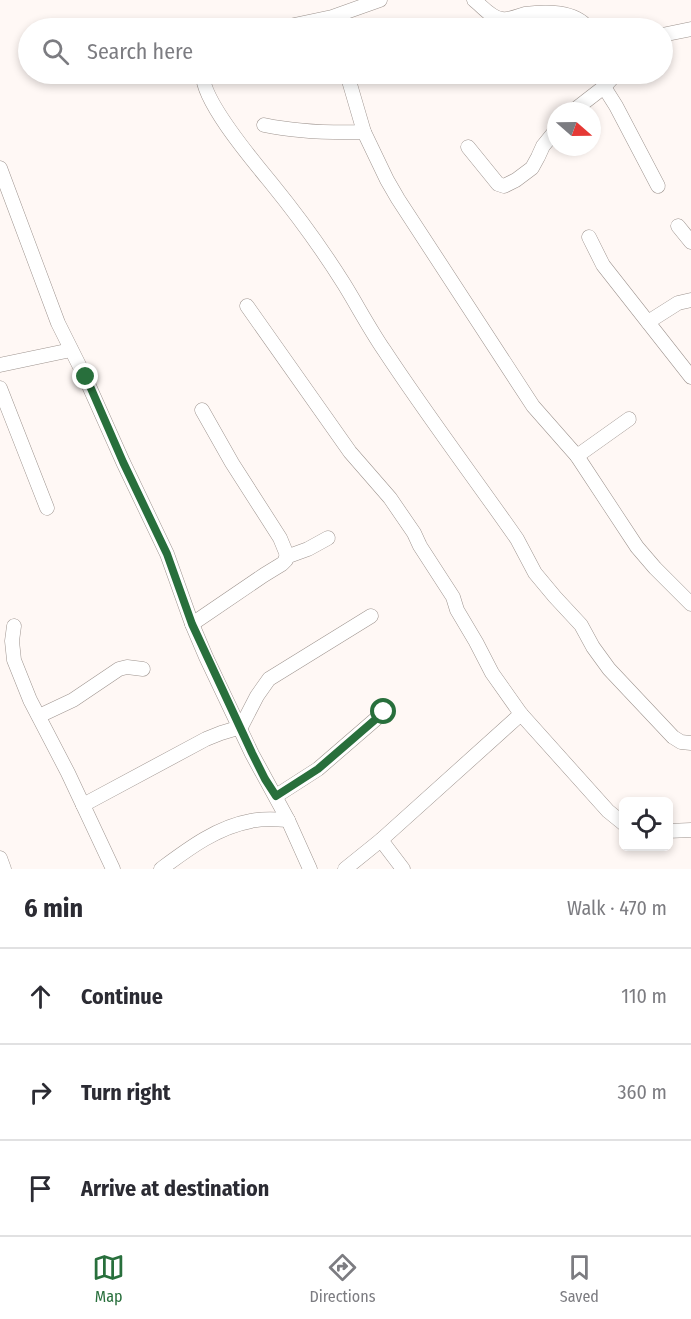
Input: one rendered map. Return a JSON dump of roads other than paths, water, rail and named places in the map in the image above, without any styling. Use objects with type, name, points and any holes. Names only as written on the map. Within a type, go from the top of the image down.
[{"type":"street","points":[[343,18],[380,0]]},
{"type":"street","points":[[474,0],[498,18]]},
{"type":"street","points":[[506,18],[525,14],[560,14],[576,18]]},
{"type":"street","points":[[673,33],[691,29]]},
{"type":"street","points":[[205,84],[213,104],[227,126],[320,247],[381,346],[517,539],[535,573],[581,625],[609,669],[673,737],[681,742],[691,743]]},
{"type":"street","points":[[350,84],[364,132],[387,180],[533,406],[577,456],[638,547],[655,568],[691,604]]},
{"type":"street","points":[[585,102],[607,84]]},
{"type":"street","points":[[604,87],[658,186]]},
{"type":"street","points":[[264,125],[280,129],[320,132],[364,132]]},
{"type":"street","points":[[468,147],[498,184],[504,186],[532,168],[547,141]]},
{"type":"street","points":[[0,168],[58,323],[86,377],[167,554],[192,624],[310,869]]},
{"type":"street","points":[[678,226],[691,242]]},
{"type":"street","points":[[589,237],[603,265],[691,376]]},
{"type":"street","points":[[648,322],[678,303],[691,300]]},
{"type":"street","points":[[247,306],[350,452],[390,498],[414,532],[420,546],[453,597],[457,610],[492,673],[521,714],[608,811],[619,820]]},
{"type":"street","points":[[0,365],[71,350]]},
{"type":"street","points":[[0,388],[47,508]]},
{"type":"street","points":[[192,624],[282,564],[287,555],[280,538],[232,463],[202,410]]},
{"type":"street","points":[[577,456],[630,419]]},
{"type":"street","points":[[286,557],[328,538]]},
{"type":"street","points":[[83,805],[206,739],[241,728],[257,696],[269,679],[371,616]]},
{"type":"street","points":[[14,626],[12,641],[14,660],[30,700],[113,869]]},
{"type":"street","points":[[39,716],[73,700],[119,669],[143,669]]},
{"type":"street","points":[[276,796],[318,769],[384,712]]},
{"type":"street","points":[[345,869],[381,840],[521,714]]},
{"type":"street","points":[[161,869],[207,838],[238,824],[251,820],[288,820]]},
{"type":"street","points":[[673,831],[691,830]]},
{"type":"street","points":[[381,840],[403,869]]},
{"type":"street","points":[[0,858],[4,869]]}]
